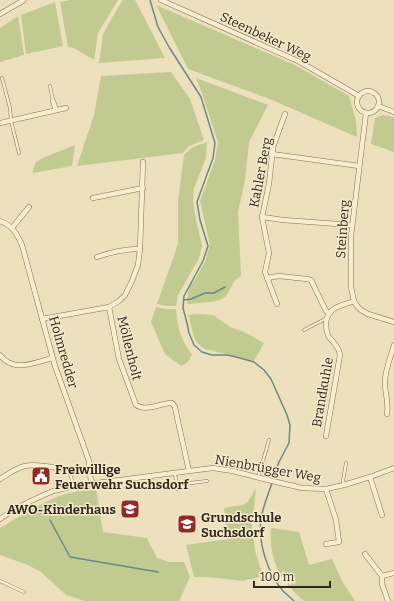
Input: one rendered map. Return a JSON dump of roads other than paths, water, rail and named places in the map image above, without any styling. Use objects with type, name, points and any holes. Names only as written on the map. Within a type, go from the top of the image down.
[{"type":"street","points":[[0,14],[24,0]]},
{"type":"street","name":"Steenbeker Weg","points":[[161,0],[300,62],[359,96]]},
{"type":"street","points":[[364,92],[372,92],[377,96],[379,102],[378,106],[376,110],[366,113],[358,106],[357,101],[359,96],[364,92]]},
{"type":"street","points":[[54,101],[56,110]]},
{"type":"street","points":[[378,106],[394,112]]},
{"type":"street","points":[[0,123],[66,108]]},
{"type":"street","name":"Steinberg","points":[[354,301],[351,287],[351,236],[366,113]]},
{"type":"street","name":"Kahler Berg","points":[[277,304],[265,272],[269,253],[262,217],[269,184],[273,147],[285,114]]},
{"type":"street","points":[[272,154],[360,166]]},
{"type":"street","points":[[42,319],[109,307],[125,295],[138,264],[143,188],[143,162]]},
{"type":"street","points":[[93,198],[143,188]]},
{"type":"street","points":[[12,228],[29,207]]},
{"type":"street","points":[[262,217],[352,225]]},
{"type":"street","name":"Holmredder","points":[[0,221],[12,228],[22,245],[52,358],[89,461],[91,483]]},
{"type":"street","points":[[97,257],[132,249],[140,249]]},
{"type":"street","points":[[267,278],[279,276],[311,280],[328,315],[334,308],[341,304],[354,301],[361,310],[368,314],[394,322]]},
{"type":"street","name":"Möllenholt","points":[[109,307],[119,359],[136,405],[139,408],[146,408],[172,403],[176,412],[189,471]]},
{"type":"street","name":"Brandkuhle","points":[[326,436],[340,355],[339,349],[328,335],[326,324],[328,315]]},
{"type":"street","points":[[387,414],[388,407],[385,377],[394,346]]},
{"type":"street","points":[[0,355],[8,363],[20,366],[52,358]]},
{"type":"street","points":[[0,479],[16,469],[26,466],[35,465],[69,470]]},
{"type":"street","name":"Nienbrügger Weg","points":[[0,519],[35,499],[53,491],[91,483],[213,468],[233,471],[264,480],[302,488],[326,489],[370,477],[394,468]]},
{"type":"street","points":[[370,477],[382,515]]},
{"type":"street","points":[[326,489],[336,520],[338,542],[326,544]]},
{"type":"street","points":[[365,554],[382,576],[382,584],[388,601]]},
{"type":"street","points":[[382,576],[394,573]]},
{"type":"lane","points":[[2,78],[19,153]]},
{"type":"lane","points":[[50,86],[54,101]]},
{"type":"lane","points":[[304,330],[328,315]]},
{"type":"lane","points":[[258,478],[269,440]]},
{"type":"lane","points":[[344,485],[343,481],[346,463]]},
{"type":"lane","points":[[69,470],[74,486]]},
{"type":"lane","points":[[175,473],[177,489]]},
{"type":"lane","points":[[151,488],[207,481]]},
{"type":"lane","points":[[0,581],[24,592]]},
{"type":"waterway","points":[[150,0],[158,27],[201,97],[215,143],[213,158],[197,202],[200,220],[208,246],[203,261],[184,296],[183,308],[189,333],[194,345],[202,352],[212,355],[227,355],[254,362],[264,370],[271,379],[290,425],[289,443],[272,479]]},
{"type":"waterway","points":[[184,300],[191,299],[205,293],[214,293],[225,287]]},
{"type":"waterway","points":[[272,483],[264,505],[261,519],[260,528],[262,547],[272,575],[283,591],[294,601]]},
{"type":"waterway","points":[[50,520],[70,557],[158,572]]},
{"type":"place","name":"Freiwillige Feuerwehr Suchsdorf","points":[[41,476]]},
{"type":"place","name":"AWO-Kinderhaus","points":[[130,509]]},
{"type":"place","name":"Grundschule Suchsdorf","points":[[187,524]]}]
